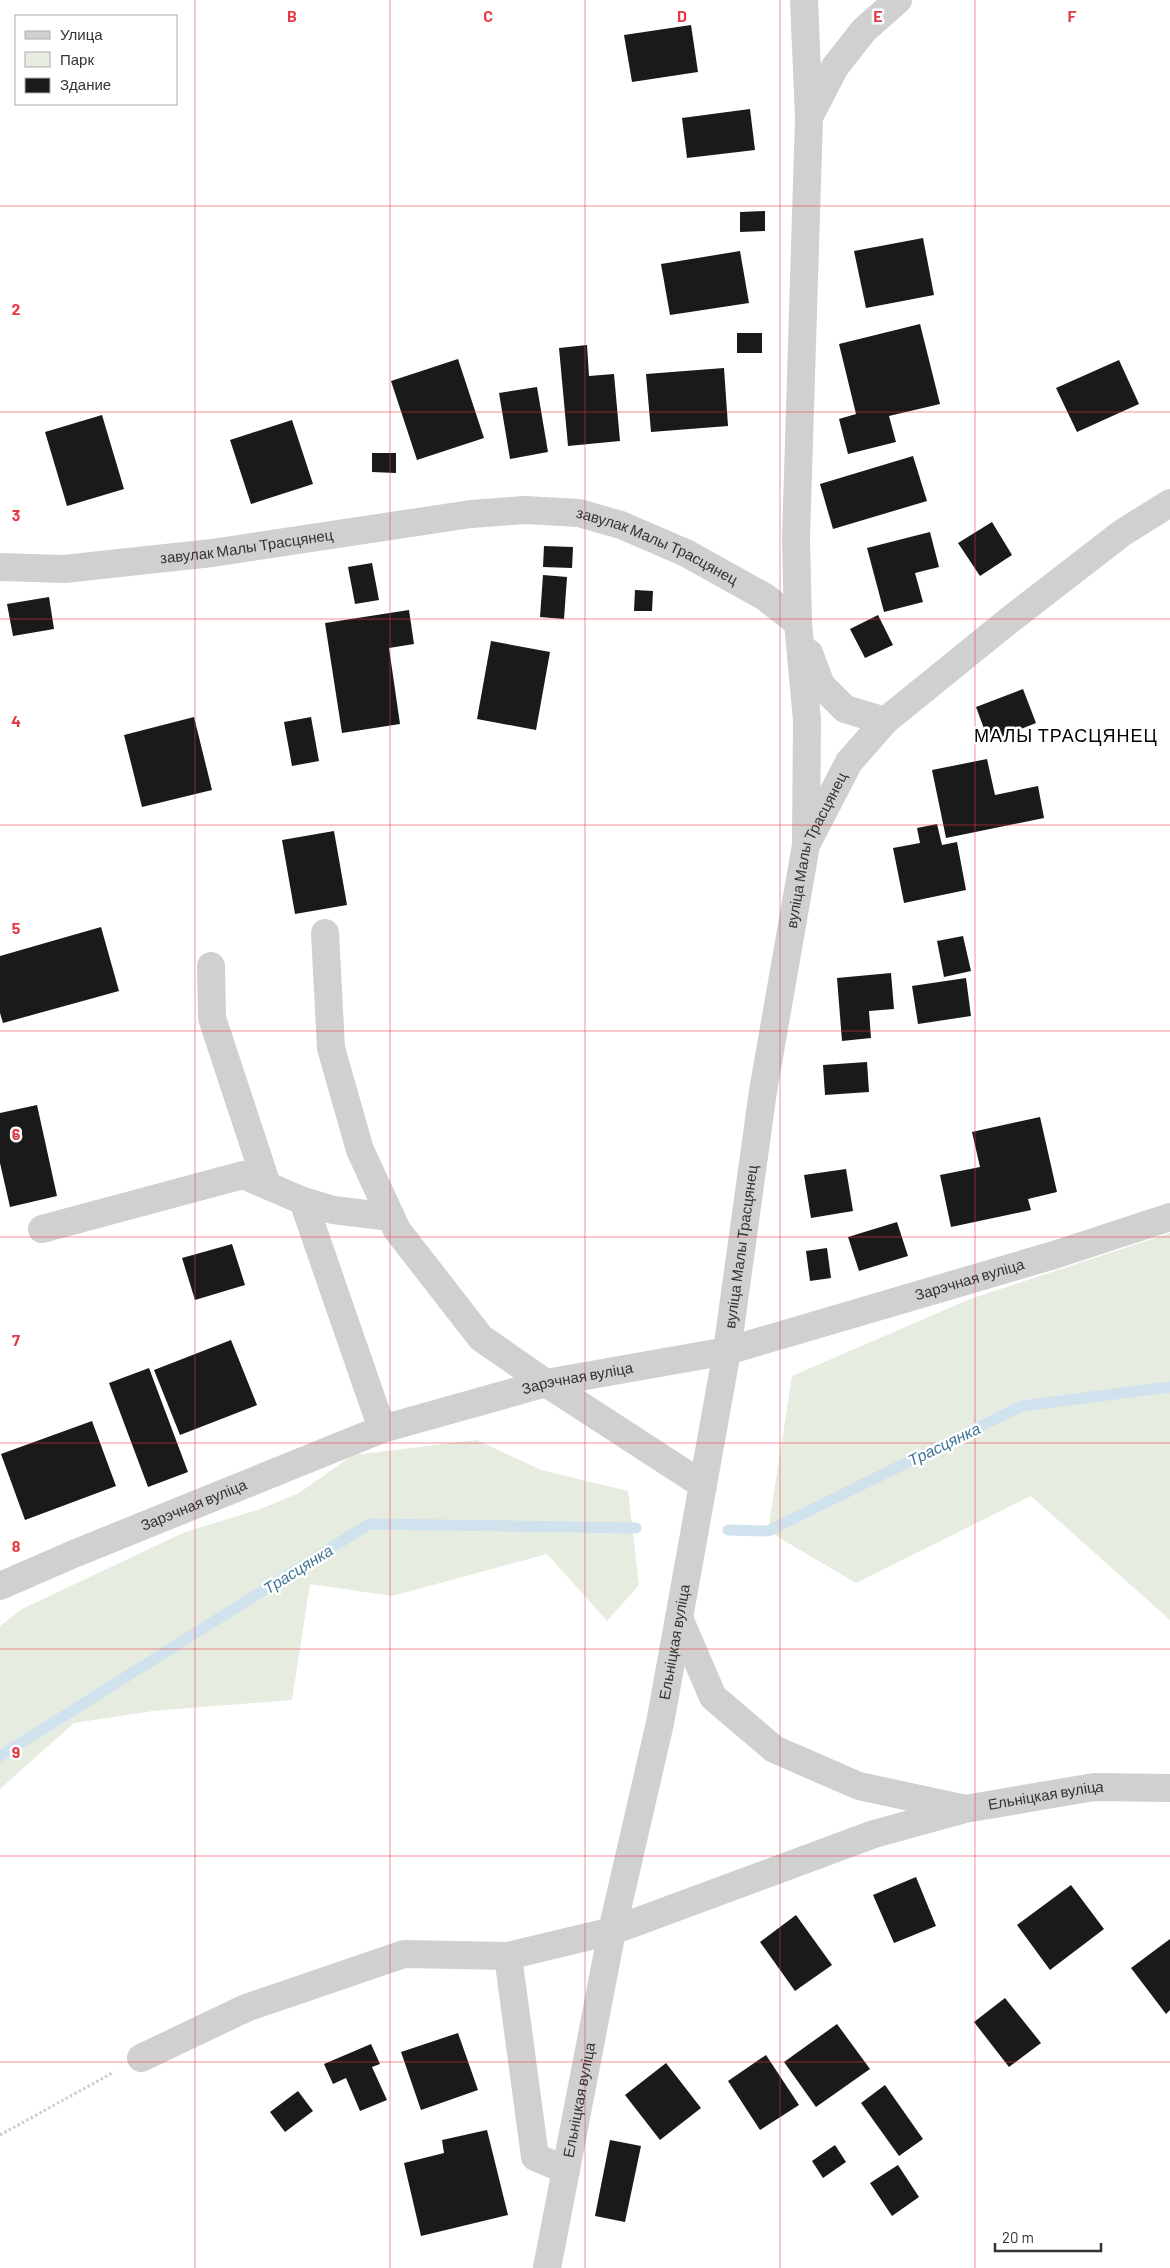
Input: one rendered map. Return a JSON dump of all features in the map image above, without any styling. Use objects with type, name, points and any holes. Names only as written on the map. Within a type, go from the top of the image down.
[{"type":"street","points":[[804,0],[809,118],[796,538],[798,623],[807,720],[806,844]]},
{"type":"street","points":[[809,118],[835,67],[864,30],[898,0]]},
{"type":"street","name":"вуліца Малы Трасцянец","points":[[727,1351],[763,1091],[806,844],[849,762],[884,721],[1122,533],[1170,502]]},
{"type":"street","name":"завулак Малы Трасцянец","points":[[0,567],[64,569],[192,555],[471,514],[525,510],[578,513],[621,525],[686,553],[765,597],[798,623]]},
{"type":"street","points":[[798,623],[820,685],[845,708],[884,721]]},
{"type":"street","points":[[325,933],[332,1048],[360,1150],[397,1230],[481,1338],[546,1384],[704,1485]]},
{"type":"street","points":[[211,966],[212,1018],[267,1185]]},
{"type":"street","points":[[42,1229],[243,1175],[303,1201],[333,1210],[391,1217]]},
{"type":"street","points":[[303,1201],[382,1429]]},
{"type":"street","name":"Зарэчная вуліца","points":[[0,1586],[76,1553],[382,1429],[546,1384],[727,1351],[1045,1258],[1170,1217]]},
{"type":"street","name":"Ельніцкая вуліца","points":[[547,2268],[612,1931],[660,1723],[727,1351]]},
{"type":"street","points":[[679,1618],[713,1697],[774,1749],[859,1786],[965,1809]]},
{"type":"street","name":"Ельніцкая вуліца","points":[[612,1931],[874,1834],[965,1809],[1094,1787],[1170,1788]]},
{"type":"street","points":[[141,2058],[246,2008],[404,1954],[508,1956],[612,1931]]},
{"type":"street","points":[[508,1956],[534,2157],[566,2170]]},
{"type":"path","points":[[0,2135],[141,2058]]},
{"type":"green space","points":[[1170,1233],[1170,1620],[1031,1496],[856,1583],[768,1531],[792,1376],[970,1299]]},
{"type":"green space","points":[[477,1440],[541,1470],[628,1491],[639,1585],[607,1621],[547,1554],[392,1596],[310,1584],[292,1700],[153,1711],[74,1723],[0,1789],[0,1626],[22,1609],[185,1532],[258,1510],[299,1493],[353,1455]]},
{"type":"building","points":[[691,25],[698,72],[632,82],[624,35]]},
{"type":"building","points":[[750,109],[755,150],[687,158],[682,118]]},
{"type":"building","points":[[765,211],[765,231],[740,232],[740,212]]},
{"type":"building","points":[[923,238],[934,295],[866,308],[854,251]]},
{"type":"building","points":[[740,251],[749,303],[670,315],[661,264]]},
{"type":"building","points":[[920,324],[940,404],[889,416],[896,442],[848,454],[839,419],[856,414],[839,344]]},
{"type":"building","points":[[737,333],[762,333],[762,353],[737,353]]},
{"type":"building","points":[[587,345],[589,376],[614,374],[620,441],[568,446],[559,348]]},
{"type":"building","points":[[458,359],[484,438],[417,460],[391,381]]},
{"type":"building","points":[[1119,360],[1139,404],[1077,432],[1056,388]]},
{"type":"building","points":[[724,368],[728,426],[651,432],[646,374]]},
{"type":"building","points":[[537,387],[548,452],[510,459],[499,393]]},
{"type":"building","points":[[102,415],[124,489],[67,506],[45,432]]},
{"type":"building","points":[[292,420],[313,484],[251,504],[230,440]]},
{"type":"building","points":[[372,453],[396,453],[396,473],[372,472]]},
{"type":"building","points":[[913,456],[927,501],[833,529],[820,484]]},
{"type":"building","points":[[992,522],[1012,555],[980,576],[958,543]]},
{"type":"building","points":[[930,532],[939,567],[915,573],[923,602],[884,612],[867,548]]},
{"type":"building","points":[[544,546],[573,547],[572,568],[543,567]]},
{"type":"building","points":[[372,563],[379,600],[355,604],[348,567]]},
{"type":"building","points":[[543,575],[567,577],[564,619],[540,617]]},
{"type":"building","points":[[635,590],[653,591],[652,611],[634,611]]},
{"type":"building","points":[[49,597],[54,629],[13,636],[7,604]]},
{"type":"building","points":[[409,610],[414,644],[389,648],[400,724],[342,733],[325,623]]},
{"type":"building","points":[[878,615],[893,645],[865,658],[850,629]]},
{"type":"building","points":[[491,641],[550,652],[536,730],[477,719]]},
{"type":"building","points":[[1023,689],[1036,723],[989,742],[976,707]]},
{"type":"building","points":[[194,717],[212,790],[142,807],[124,735]]},
{"type":"building","points":[[311,717],[319,761],[292,766],[284,722]]},
{"type":"building","points":[[987,759],[995,795],[1038,786],[1044,818],[946,838],[932,770]]},
{"type":"building","points":[[937,824],[942,845],[957,842],[966,890],[904,903],[893,848],[920,843],[917,828]]},
{"type":"building","points":[[334,831],[347,905],[295,914],[282,840]]},
{"type":"building","points":[[101,927],[119,991],[3,1023],[0,1013],[0,956]]},
{"type":"building","points":[[963,936],[971,971],[944,977],[937,941]]},
{"type":"building","points":[[891,973],[894,1009],[869,1011],[871,1038],[842,1041],[837,978]]},
{"type":"building","points":[[966,978],[971,1016],[918,1024],[912,986]]},
{"type":"building","points":[[867,1062],[869,1092],[825,1095],[823,1065]]},
{"type":"building","points":[[37,1105],[57,1196],[10,1207],[0,1163],[0,1113]]},
{"type":"building","points":[[1040,1117],[1057,1192],[1028,1199],[1031,1210],[951,1227],[940,1175],[980,1167],[972,1132]]},
{"type":"building","points":[[846,1169],[853,1211],[811,1218],[804,1175]]},
{"type":"building","points":[[897,1222],[908,1256],[859,1271],[848,1237]]},
{"type":"building","points":[[232,1244],[245,1285],[195,1300],[182,1258]]},
{"type":"building","points":[[827,1248],[831,1278],[810,1281],[806,1251]]},
{"type":"building","points":[[231,1340],[257,1405],[180,1435],[154,1370]]},
{"type":"building","points":[[149,1368],[188,1472],[148,1487],[109,1383]]},
{"type":"building","points":[[92,1421],[116,1486],[25,1520],[1,1454]]},
{"type":"building","points":[[916,1877],[936,1926],[894,1943],[873,1895]]},
{"type":"building","points":[[1071,1885],[1104,1929],[1050,1970],[1017,1925]]},
{"type":"building","points":[[796,1915],[832,1965],[795,1991],[760,1942]]},
{"type":"building","points":[[1170,1939],[1170,2010],[1166,2014],[1131,1968]]},
{"type":"building","points":[[1005,1998],[1041,2043],[1009,2067],[974,2022]]},
{"type":"building","points":[[837,2024],[870,2069],[816,2107],[784,2062]]},
{"type":"building","points":[[458,2033],[478,2090],[421,2110],[401,2052]]},
{"type":"building","points":[[371,2044],[380,2064],[372,2067],[387,2100],[360,2111],[346,2078],[333,2084],[324,2064]]},
{"type":"building","points":[[766,2055],[799,2105],[760,2130],[728,2081]]},
{"type":"building","points":[[666,2063],[701,2108],[660,2140],[625,2095]]},
{"type":"building","points":[[885,2085],[923,2139],[899,2156],[861,2103]]},
{"type":"building","points":[[298,2091],[313,2111],[285,2132],[270,2112]]},
{"type":"building","points":[[487,2130],[508,2215],[421,2236],[404,2163],[444,2153],[442,2140]]},
{"type":"building","points":[[610,2140],[641,2146],[625,2222],[595,2216]]},
{"type":"building","points":[[835,2145],[846,2162],[823,2178],[812,2161]]},
{"type":"building","points":[[898,2165],[919,2197],[892,2216],[870,2183]]},
{"type":"waterway","name":"Трасцянка","points":[[728,1530],[768,1531],[1022,1406],[1170,1387]]},
{"type":"waterway","name":"Трасцянка","points":[[0,1756],[369,1524],[636,1528]]},
{"type":"district","name":"МАЛЫ ТРАСЦЯНЕЦ","points":[[1066,736]]}]
